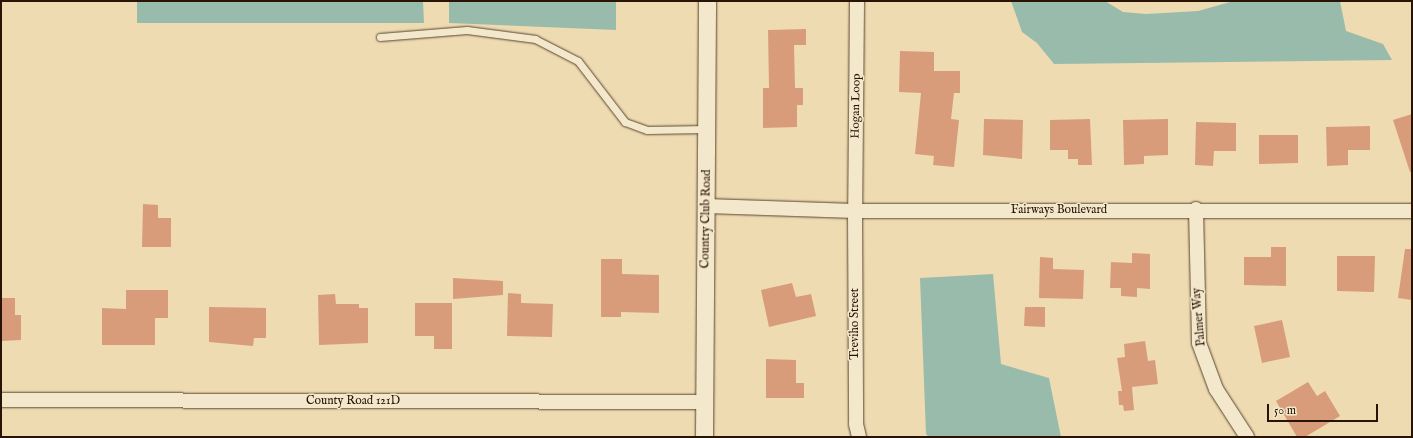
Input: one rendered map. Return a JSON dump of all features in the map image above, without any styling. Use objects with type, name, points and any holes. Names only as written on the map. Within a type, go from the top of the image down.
[{"type":"street","name":"Country Club Road","points":[[704,437],[707,1]]},
{"type":"street","name":"Hogan Loop","points":[[855,211],[857,1]]},
{"type":"street","name":"Fairways Boulevard","points":[[706,206],[855,211],[1196,209],[1412,211]]},
{"type":"street","name":"Palmer Way","points":[[1196,209],[1199,343],[1216,389],[1247,437]]},
{"type":"street","name":"Treviho Street","points":[[855,211],[859,437]]},
{"type":"street","name":"County Road 121D","points":[[1,400],[704,402]]},
{"type":"lane","points":[[380,37],[467,30],[535,39],[578,62],[625,122],[647,130],[707,129]]},
{"type":"shaded area","points":[[137,1],[423,1],[424,23],[137,23]]},
{"type":"shaded area","points":[[449,1],[616,1],[616,30],[449,23]]},
{"type":"shaded area","points":[[1011,1],[1105,1],[1123,12],[1146,14],[1198,11],[1234,1],[1340,1],[1346,31],[1383,44],[1392,60],[1054,64],[1037,43],[1022,32]]},
{"type":"shaded area","points":[[993,274],[1001,364],[1049,378],[1061,437],[929,437],[926,434],[920,278]]},
{"type":"building","points":[[806,29],[806,45],[794,45],[795,88],[803,88],[803,105],[797,105],[797,127],[763,128],[763,88],[769,88],[768,30]]},
{"type":"building","points":[[900,51],[934,52],[934,71],[960,71],[960,93],[954,93],[951,119],[959,120],[954,167],[933,165],[934,156],[915,154],[921,93],[899,92]]},
{"type":"building","points":[[1412,114],[1412,172],[1410,172],[1393,120]]},
{"type":"building","points":[[984,119],[1023,120],[1022,159],[983,155]]},
{"type":"building","points":[[1090,119],[1092,165],[1078,165],[1078,159],[1068,159],[1068,150],[1050,150],[1050,120]]},
{"type":"building","points":[[1168,119],[1168,155],[1144,156],[1144,164],[1124,165],[1123,120]]},
{"type":"building","points":[[1196,122],[1236,123],[1236,151],[1214,151],[1213,166],[1195,165]]},
{"type":"building","points":[[1370,126],[1370,150],[1348,150],[1348,165],[1327,166],[1326,127]]},
{"type":"building","points":[[1259,135],[1298,135],[1298,163],[1259,164]]},
{"type":"building","points":[[143,204],[158,205],[158,218],[171,218],[171,247],[142,247]]},
{"type":"building","points":[[1271,247],[1286,247],[1286,286],[1244,285],[1244,257],[1271,257]]},
{"type":"building","points":[[1405,249],[1412,249],[1412,300],[1398,298]]},
{"type":"building","points":[[1132,253],[1150,254],[1150,289],[1137,288],[1137,297],[1121,296],[1121,288],[1110,288],[1111,262],[1132,263]]},
{"type":"building","points":[[1337,256],[1375,256],[1374,292],[1337,291]]},
{"type":"building","points":[[1040,257],[1053,258],[1053,269],[1084,270],[1083,299],[1039,298]]},
{"type":"building","points":[[601,259],[622,259],[622,274],[659,275],[659,313],[621,312],[621,317],[601,317]]},
{"type":"building","points":[[453,278],[503,281],[503,295],[453,299]]},
{"type":"building","points":[[792,283],[796,297],[811,294],[816,316],[769,327],[761,290]]},
{"type":"building","points":[[126,290],[168,290],[168,318],[155,318],[155,345],[102,345],[102,308],[126,309]]},
{"type":"building","points":[[508,293],[521,294],[521,303],[553,304],[552,337],[507,336]]},
{"type":"building","points":[[335,294],[336,304],[359,304],[359,308],[368,308],[368,343],[319,345],[318,295]]},
{"type":"building","points":[[1,298],[15,298],[15,315],[21,315],[21,340],[1,341]]},
{"type":"building","points":[[415,303],[452,303],[452,349],[434,349],[434,336],[415,336]]},
{"type":"building","points":[[209,307],[266,308],[266,338],[254,338],[253,346],[209,342]]},
{"type":"building","points":[[1025,307],[1045,307],[1045,327],[1024,326]]},
{"type":"building","points":[[1282,320],[1290,357],[1262,363],[1254,326]]},
{"type":"building","points":[[1145,341],[1148,361],[1155,360],[1158,384],[1132,387],[1134,410],[1124,411],[1123,405],[1119,405],[1118,391],[1122,391],[1117,358],[1125,357],[1124,344]]},
{"type":"building","points":[[766,359],[796,360],[796,383],[804,383],[804,398],[766,398]]},
{"type":"building","points":[[1308,382],[1317,396],[1325,391],[1340,416],[1305,437],[1297,437],[1276,401]]}]
